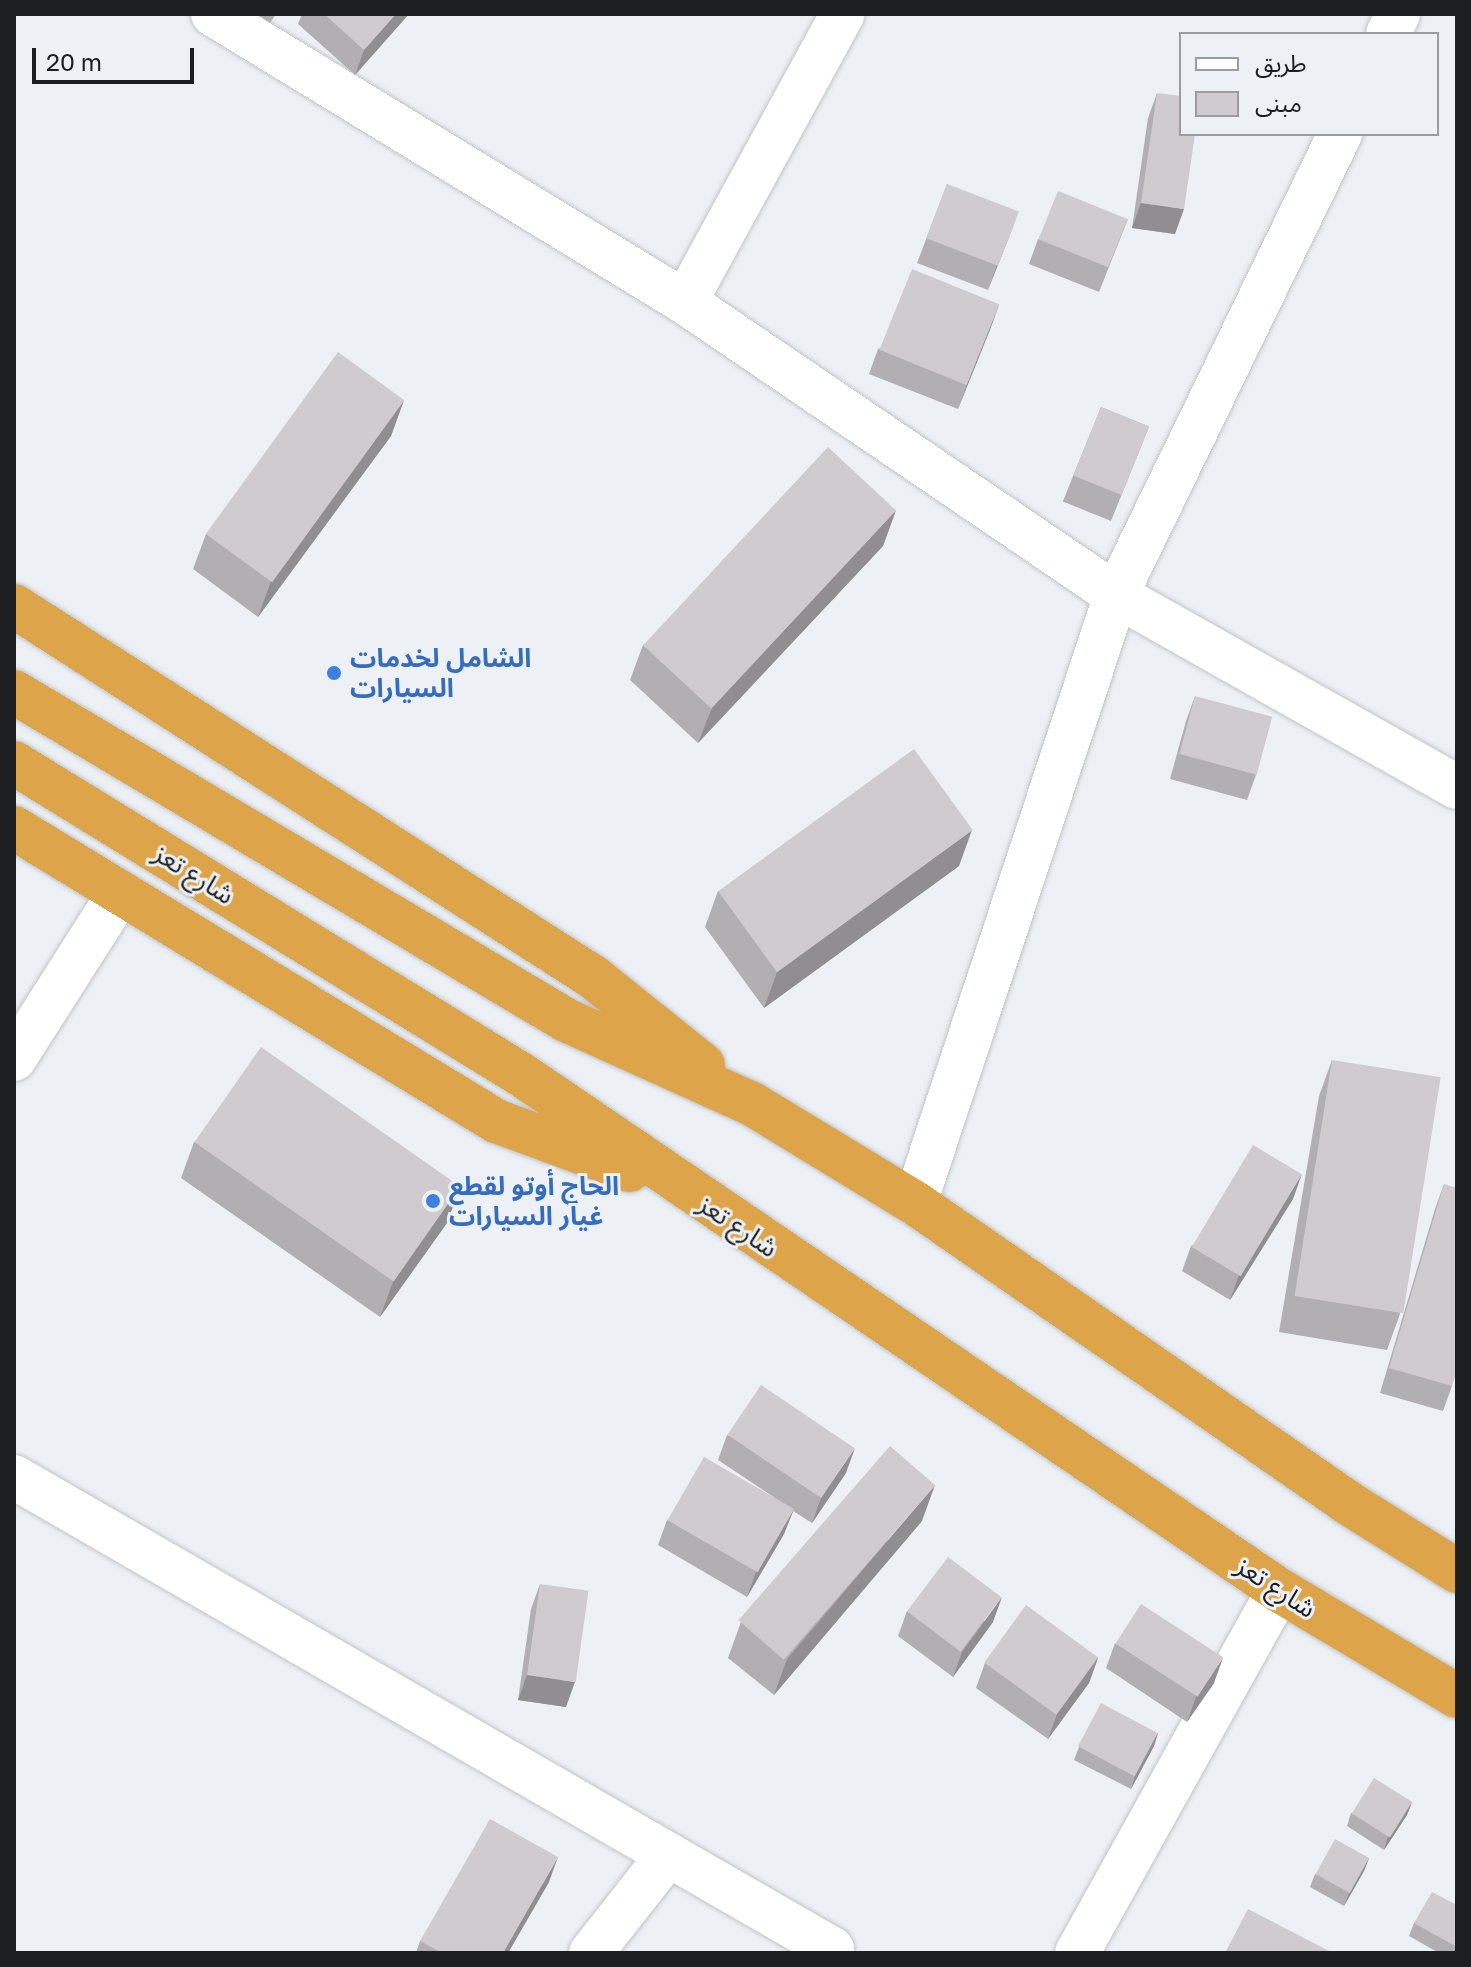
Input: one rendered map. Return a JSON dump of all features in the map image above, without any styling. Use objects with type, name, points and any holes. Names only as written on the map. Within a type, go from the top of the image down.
[{"type":"highway","points":[[14,606],[593,977],[752,1104]]},
{"type":"highway","points":[[14,692],[566,1020],[752,1104],[915,1203],[1350,1504],[1457,1571]]},
{"type":"highway","name":"شارع تعز","points":[[14,763],[522,1075],[683,1189],[1279,1590],[1457,1696]]},
{"type":"highway","points":[[14,828],[118,896],[496,1121],[683,1189]]},
{"type":"street","points":[[213,14],[685,302],[1116,595],[1457,787]]},
{"type":"street","points":[[685,302],[843,14]]},
{"type":"street","points":[[1389,32],[1398,14]]},
{"type":"street","points":[[915,1203],[1116,595],[1339,136]]},
{"type":"street","points":[[14,1059],[118,896]]},
{"type":"street","points":[[14,1477],[832,1949],[829,1953]]},
{"type":"street","points":[[1077,1953],[1279,1590]]},
{"type":"street","points":[[591,1953],[668,1855]]},
{"type":"building","points":[[324,14],[396,14],[364,50]]},
{"type":"building","points":[[1157,93],[1179,96],[1179,136],[1195,136],[1184,209],[1141,203]]},
{"type":"building","points":[[947,184],[1019,212],[998,266],[926,238]]},
{"type":"building","points":[[1058,191],[1128,219],[1108,267],[1039,239]]},
{"type":"building","points":[[912,269],[999,304],[967,385],[879,350]]},
{"type":"building","points":[[338,352],[404,400],[272,582],[206,534]]},
{"type":"building","points":[[1101,407],[1149,426],[1121,495],[1073,476]]},
{"type":"building","points":[[828,447],[896,510],[711,709],[643,645]]},
{"type":"building","points":[[1195,696],[1272,717],[1257,775],[1179,754]]},
{"type":"building","points":[[914,749],[973,830],[777,972],[718,891]]},
{"type":"building","points":[[261,1047],[460,1186],[394,1281],[194,1142]]},
{"type":"building","points":[[1332,1060],[1441,1077],[1403,1313],[1295,1296]]},
{"type":"building","points":[[1253,1145],[1302,1174],[1241,1276],[1192,1247]]},
{"type":"building","points":[[1444,1184],[1457,1188],[1457,1370],[1452,1386],[1389,1368]]},
{"type":"building","points":[[761,1385],[855,1448],[821,1498],[727,1435]]},
{"type":"building","points":[[890,1446],[935,1485],[784,1660],[738,1620]]},
{"type":"building","points":[[704,1457],[794,1509],[758,1572],[668,1520]]},
{"type":"building","points":[[948,1557],[1002,1597],[961,1652],[907,1611]]},
{"type":"building","points":[[540,1584],[589,1591],[576,1682],[527,1675]]},
{"type":"building","points":[[1141,1604],[1223,1657],[1198,1697],[1115,1643]]},
{"type":"building","points":[[1026,1605],[1098,1657],[1056,1715],[984,1662]]},
{"type":"building","points":[[1101,1703],[1158,1733],[1135,1776],[1078,1746]]},
{"type":"building","points":[[1374,1778],[1412,1802],[1390,1837],[1352,1814]]},
{"type":"building","points":[[490,1819],[558,1857],[503,1953],[442,1953],[420,1941]]},
{"type":"building","points":[[1335,1839],[1369,1858],[1350,1893],[1316,1874]]},
{"type":"building","points":[[1432,1892],[1457,1905],[1457,1947],[1414,1923]]},
{"type":"building","points":[[1248,1909],[1333,1953],[1225,1953]]},
{"type":"place","name":"الشامل لخدمات السيارات","points":[[334,673]]},
{"type":"place","name":"الحاج أوتو لقطع غيار السيارات","points":[[433,1201]]}]
